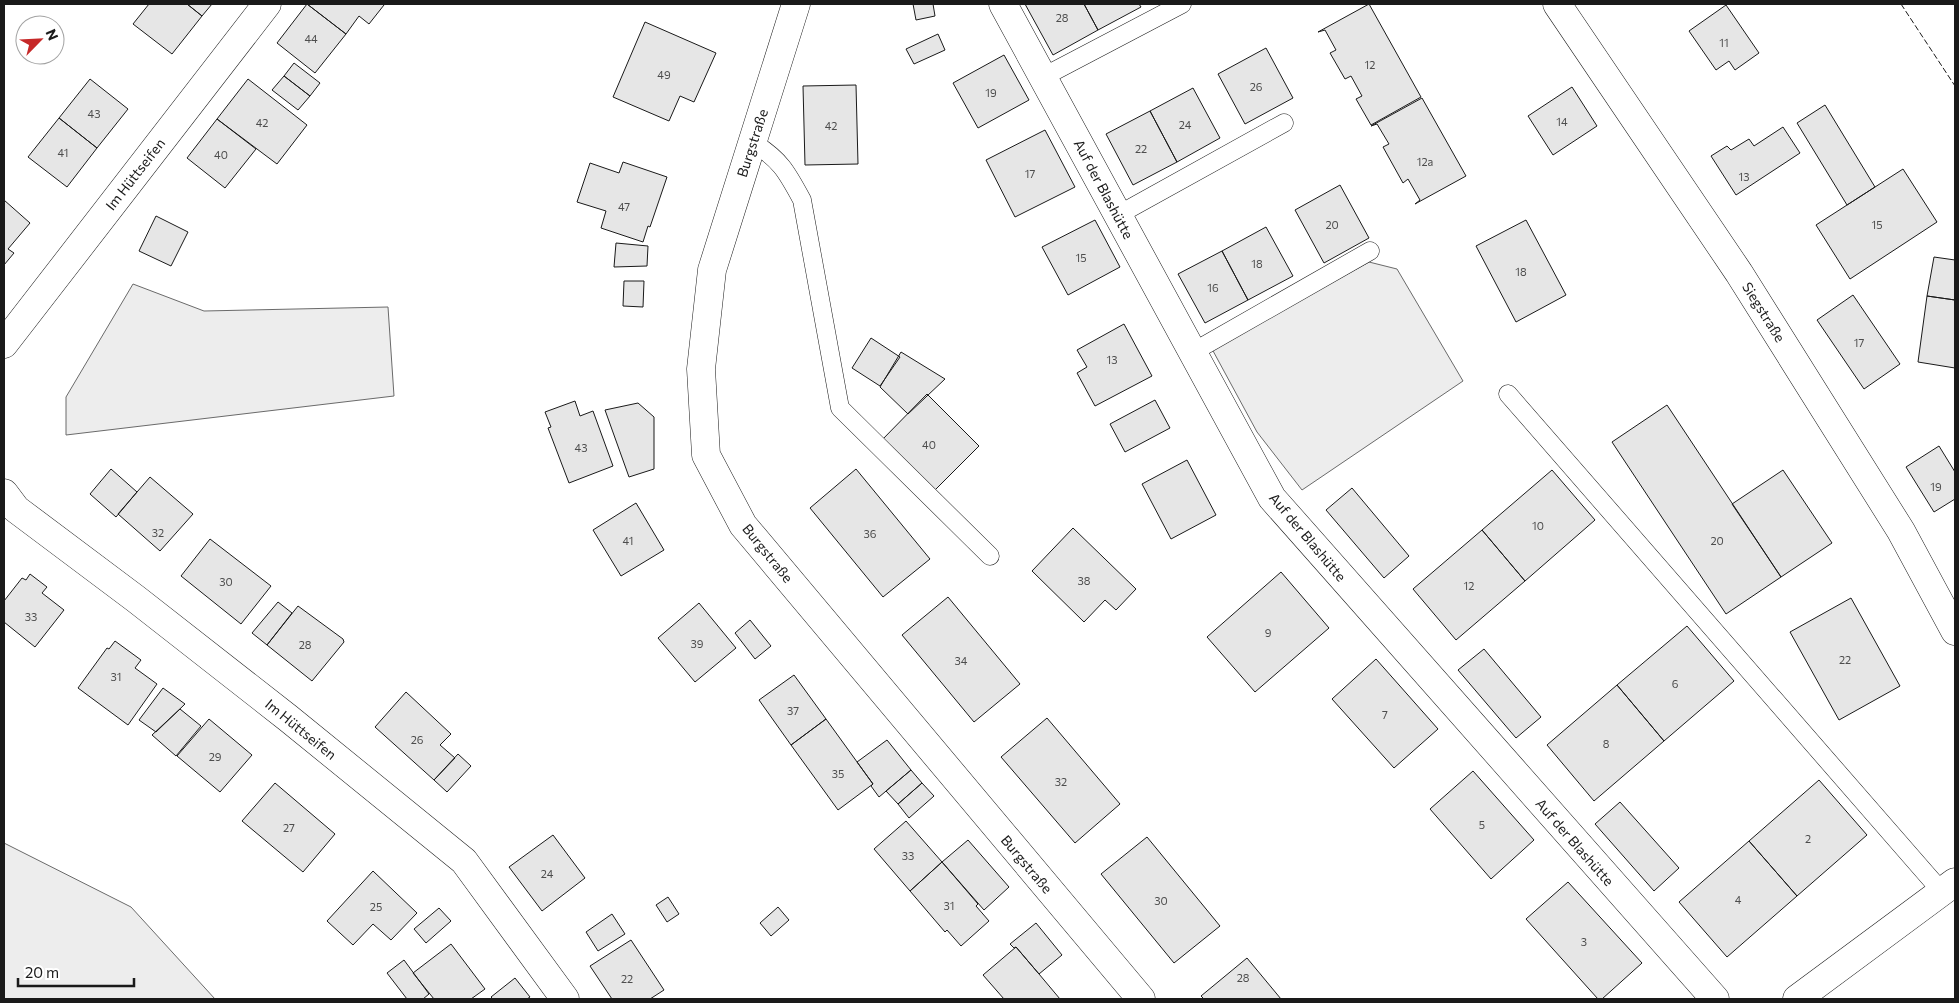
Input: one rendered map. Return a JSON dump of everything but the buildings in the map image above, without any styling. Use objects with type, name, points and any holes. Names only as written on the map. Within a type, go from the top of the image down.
[{"type":"street","name":"Im Hüttseifen","points":[[4,344],[268,4]]},
{"type":"street","name":"Burgstraße","points":[[796,4],[712,270],[701,369],[706,455],[743,525],[1141,999]]},
{"type":"street","name":"Auf der Blashütte","points":[[1003,4],[1272,498],[1715,999]]},
{"type":"street","name":"Siegstraße","points":[[1557,4],[1739,273],[1901,531],[1955,630]]},
{"type":"street","name":"Im Hüttseifen","points":[[4,492],[16,509],[136,599],[288,718],[464,861],[564,999]]},
{"type":"street","points":[[1797,999],[1949,887]]},
{"type":"lane","points":[[1043,76],[1182,4]]},
{"type":"lane","points":[[1118,215],[1284,123]]},
{"type":"lane","points":[[752,142],[770,153],[787,172],[802,200],[840,408],[990,556]]},
{"type":"lane","points":[[1193,352],[1370,251]]},
{"type":"lane","points":[[1508,394],[1949,887]]},
{"type":"shaded area","points":[[1369,262],[1397,269],[1463,381],[1302,490],[1257,432],[1212,349]]},
{"type":"shaded area","points":[[133,284],[204,311],[388,307],[394,396],[66,435],[66,397]]},
{"type":"shaded area","points":[[4,843],[131,907],[215,999],[4,999]]},
{"type":"fence","points":[[1901,4],[1955,86]]}]
